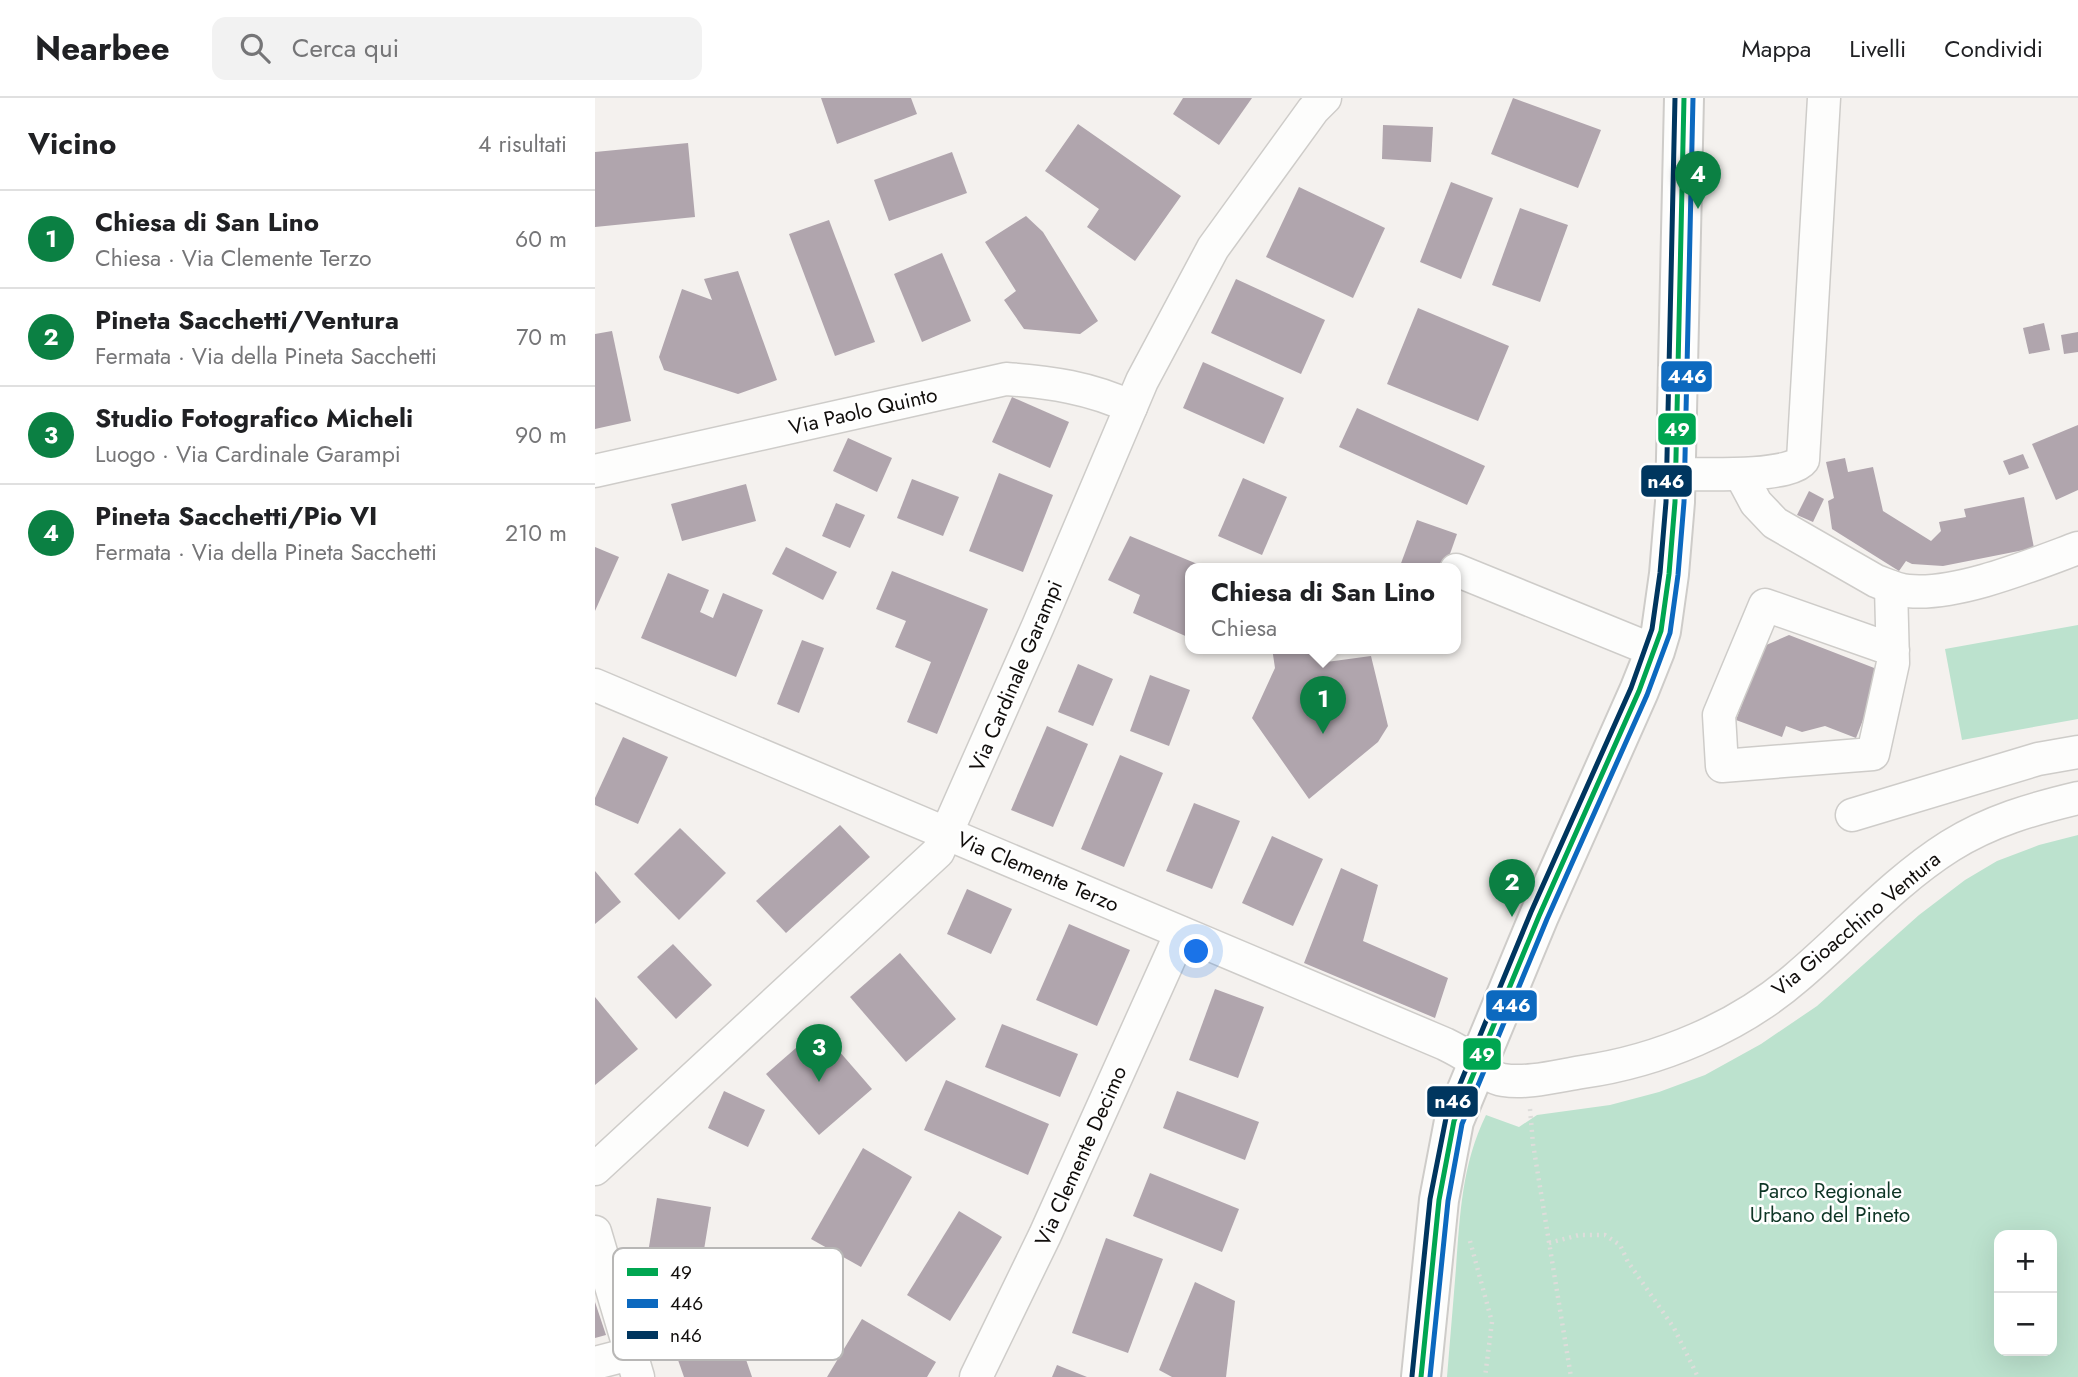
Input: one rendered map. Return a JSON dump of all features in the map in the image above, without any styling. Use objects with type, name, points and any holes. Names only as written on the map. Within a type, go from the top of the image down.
[{"type":"main road","points":[[1421,1377],[1442,1174],[1454,1121],[1539,916],[1655,651],[1661,631],[1669,574],[1675,474],[1684,98]]},
{"type":"street","name":"Via Cardinale Garampi","points":[[595,1169],[939,852],[1142,381],[1213,248],[1313,110],[1325,98]]},
{"type":"street","points":[[1675,474],[1741,475],[1795,467],[1801,464],[1805,456],[1824,98]]},
{"type":"street","name":"Via Paolo Quinto","points":[[595,471],[1006,379],[1053,383],[1085,390],[1131,407]]},
{"type":"street","points":[[1741,475],[1756,503],[1775,523],[1876,581],[1909,591],[1930,591],[1957,586],[2034,565],[2078,548]]},
{"type":"street","points":[[1461,572],[1655,651]]},
{"type":"street","points":[[1891,587],[1893,650],[1893,663],[1873,754],[1722,765],[1719,715],[1765,605],[1893,650]]},
{"type":"street","name":"Via Clemente Terzo","points":[[595,685],[1445,1044],[1478,1064]]},
{"type":"street","points":[[1852,815],[2038,759],[2078,752]]},
{"type":"street","name":"Via Gioacchino Ventura","points":[[1478,1064],[1503,1081],[1529,1080],[1619,1066],[1667,1051],[1714,1030],[1761,1004],[1795,979],[1916,870],[1953,844],[2020,812],[2078,799]]},
{"type":"street","name":"Via Clemente Decimo","points":[[976,1377],[1045,1235],[1181,933]]},
{"type":"street","points":[[595,1232],[613,1294]]},
{"type":"street","points":[[595,1363],[634,1366]]},
{"type":"path","points":[[1529,1080],[1533,1144],[1571,1377]]},
{"type":"path","points":[[1549,1243],[1579,1235],[1605,1236],[1620,1245],[1628,1262],[1674,1328],[1697,1377]]},
{"type":"path","points":[[1469,1240],[1492,1322],[1485,1377]]},
{"type":"green space","points":[[2078,625],[2078,719],[1962,740],[1945,649]]},
{"type":"green space","name":"Parco Regionale Urbano del Pineto","points":[[2078,835],[2078,1377],[1447,1377],[1463,1190],[1472,1152],[1486,1115],[1519,1127],[1537,1115],[1610,1105],[1659,1092],[1705,1075],[1761,1044],[1817,1006],[1919,915],[1965,880],[1997,861],[2039,845]]},
{"type":"building","points":[[821,98],[911,98],[917,114],[837,144]]},
{"type":"building","points":[[1183,98],[1252,98],[1219,145],[1173,114]]},
{"type":"building","points":[[1513,98],[1601,130],[1578,188],[1491,154]]},
{"type":"building","points":[[1078,124],[1181,196],[1135,261],[1087,227],[1099,209],[1045,171]]},
{"type":"building","points":[[1383,125],[1433,127],[1431,162],[1382,159]]},
{"type":"building","points":[[688,143],[695,217],[595,227],[595,152]]},
{"type":"building","points":[[952,152],[967,193],[889,221],[874,180]]},
{"type":"building","points":[[1451,182],[1493,198],[1461,279],[1420,262]]},
{"type":"building","points":[[1299,187],[1385,228],[1353,298],[1266,257]]},
{"type":"building","points":[[1520,208],[1568,225],[1540,302],[1492,285]]},
{"type":"building","points":[[1026,216],[1043,232],[1098,321],[1080,334],[1024,329],[1004,300],[1016,291],[985,242]]},
{"type":"building","points":[[829,220],[875,342],[835,356],[789,234]]},
{"type":"building","points":[[942,253],[971,321],[922,342],[894,274]]},
{"type":"building","points":[[738,271],[777,380],[738,394],[664,370],[659,357],[682,289],[712,300],[704,279]]},
{"type":"building","points":[[1236,279],[1325,320],[1301,374],[1211,333]]},
{"type":"building","points":[[1418,308],[1509,346],[1478,421],[1387,384]]},
{"type":"building","points":[[2044,323],[2050,350],[2029,354],[2023,328]]},
{"type":"building","points":[[612,331],[631,421],[595,429],[595,334]]},
{"type":"building","points":[[2078,332],[2078,352],[2064,354],[2061,335]]},
{"type":"building","points":[[1203,362],[1284,398],[1264,444],[1183,408]]},
{"type":"building","points":[[1012,397],[1069,422],[1050,468],[992,442]]},
{"type":"building","points":[[1357,408],[1485,466],[1467,505],[1339,447]]},
{"type":"building","points":[[2078,425],[2078,490],[2056,500],[2032,444]]},
{"type":"building","points":[[848,438],[892,458],[877,492],[833,471]]},
{"type":"building","points":[[2023,454],[2029,468],[2009,475],[2003,461]]},
{"type":"building","points":[[1845,458],[1848,472],[1873,467],[1883,511],[1931,541],[1941,531],[1939,522],[1966,517],[1964,509],[2024,497],[2034,548],[1943,566],[1912,564],[1906,561],[1899,571],[1832,529],[1828,501],[1834,498],[1826,462]]},
{"type":"building","points":[[999,473],[1053,495],[1023,572],[969,551]]},
{"type":"building","points":[[1243,478],[1287,497],[1262,555],[1218,536]]},
{"type":"building","points":[[912,479],[959,497],[943,536],[897,518]]},
{"type":"building","points":[[746,484],[756,521],[682,541],[671,504]]},
{"type":"building","points":[[1809,491],[1824,499],[1813,522],[1797,515]]},
{"type":"building","points":[[836,503],[865,515],[850,548],[822,536]]},
{"type":"building","points":[[1417,520],[1457,534],[1447,563],[1401,563]]},
{"type":"building","points":[[1130,536],[1195,563],[1185,563],[1185,636],[1133,613],[1140,595],[1108,580]]},
{"type":"building","points":[[595,547],[619,557],[595,611]]},
{"type":"building","points":[[786,547],[837,572],[823,600],[772,574]]},
{"type":"building","points":[[892,571],[988,609],[937,734],[907,722],[931,662],[895,647],[906,621],[876,609]]},
{"type":"building","points":[[668,573],[709,590],[700,612],[713,618],[723,593],[763,610],[736,677],[641,638]]},
{"type":"building","points":[[1789,635],[1882,671],[1856,738],[1825,726],[1802,732],[1786,726],[1782,737],[1736,720],[1764,646]]},
{"type":"building","points":[[802,640],[824,648],[799,713],[777,704]]},
{"type":"building","points":[[1273,654],[1318,654],[1319,663],[1371,656],[1388,726],[1378,742],[1309,799],[1252,718],[1275,668]]},
{"type":"building","points":[[1078,664],[1113,679],[1093,726],[1058,712]]},
{"type":"building","points":[[1150,675],[1190,690],[1169,746],[1130,731]]},
{"type":"building","points":[[1047,726],[1088,744],[1053,827],[1011,810]]},
{"type":"building","points":[[623,737],[668,757],[638,824],[595,805],[595,798]]},
{"type":"building","points":[[1120,755],[1163,773],[1124,867],[1081,849]]},
{"type":"building","points":[[1194,803],[1240,821],[1212,889],[1166,871]]},
{"type":"building","points":[[840,825],[870,857],[786,933],[756,901]]},
{"type":"building","points":[[680,828],[726,873],[679,920],[634,874]]},
{"type":"building","points":[[1272,836],[1323,859],[1293,926],[1242,903]]},
{"type":"building","points":[[1341,868],[1378,885],[1363,941],[1448,978],[1435,1018],[1304,963]]},
{"type":"building","points":[[595,871],[621,902],[595,924]]},
{"type":"building","points":[[967,889],[1012,909],[991,954],[947,934]]},
{"type":"building","points":[[1069,924],[1130,950],[1097,1026],[1036,1000]]},
{"type":"building","points":[[673,944],[712,985],[676,1019],[637,977]]},
{"type":"building","points":[[900,953],[956,1019],[906,1062],[850,997]]},
{"type":"building","points":[[1215,989],[1264,1007],[1238,1078],[1189,1060]]},
{"type":"building","points":[[595,997],[638,1049],[595,1085]]},
{"type":"building","points":[[1002,1024],[1078,1054],[1060,1097],[985,1067]]},
{"type":"building","points":[[819,1028],[872,1089],[819,1135],[766,1074]]},
{"type":"building","points":[[946,1080],[1049,1124],[1028,1175],[924,1130]]},
{"type":"building","points":[[724,1091],[765,1110],[748,1147],[708,1128]]},
{"type":"building","points":[[1177,1091],[1259,1122],[1245,1160],[1163,1128]]},
{"type":"building","points":[[863,1148],[912,1177],[861,1267],[843,1257],[843,1248],[827,1248],[811,1239]]},
{"type":"building","points":[[1150,1173],[1239,1209],[1222,1252],[1133,1216]]},
{"type":"building","points":[[657,1198],[711,1207],[704,1248],[649,1248]]},
{"type":"building","points":[[959,1211],[1002,1237],[950,1321],[907,1295]]},
{"type":"building","points":[[1106,1238],[1163,1259],[1128,1353],[1072,1333]]},
{"type":"building","points":[[1195,1282],[1235,1301],[1226,1377],[1172,1377],[1159,1370]]},
{"type":"building","points":[[595,1302],[606,1335],[595,1338]]},
{"type":"building","points":[[862,1319],[936,1362],[927,1377],[827,1377],[837,1360],[843,1360],[843,1350]]},
{"type":"building","points":[[678,1360],[746,1360],[752,1377],[684,1377]]},
{"type":"building","points":[[1057,1365],[1087,1377],[1052,1377]]},
{"type":"transit line","name":"n46","points":[[1412,1376],[1430,1199],[1446,1118],[1531,912],[1631,688],[1652,629],[1666,502],[1675,98]]},
{"type":"transit line","name":"49","points":[[1421,1377],[1439,1200],[1454,1121],[1539,916],[1639,691],[1661,631],[1675,502],[1684,98]]},
{"type":"transit line","name":"446","points":[[1430,1377],[1448,1201],[1462,1124],[1547,919],[1647,695],[1670,633],[1684,502],[1693,98]]},
{"type":"place","name":"Pineta Sacchetti/Pio VI","points":[[1698,209]]},
{"type":"place","name":"Chiesa di San Lino","points":[[1323,734]]},
{"type":"place","name":"Pineta Sacchetti/Ventura","points":[[1512,917]]},
{"type":"place","name":"Studio Fotografico Micheli","points":[[819,1082]]}]
